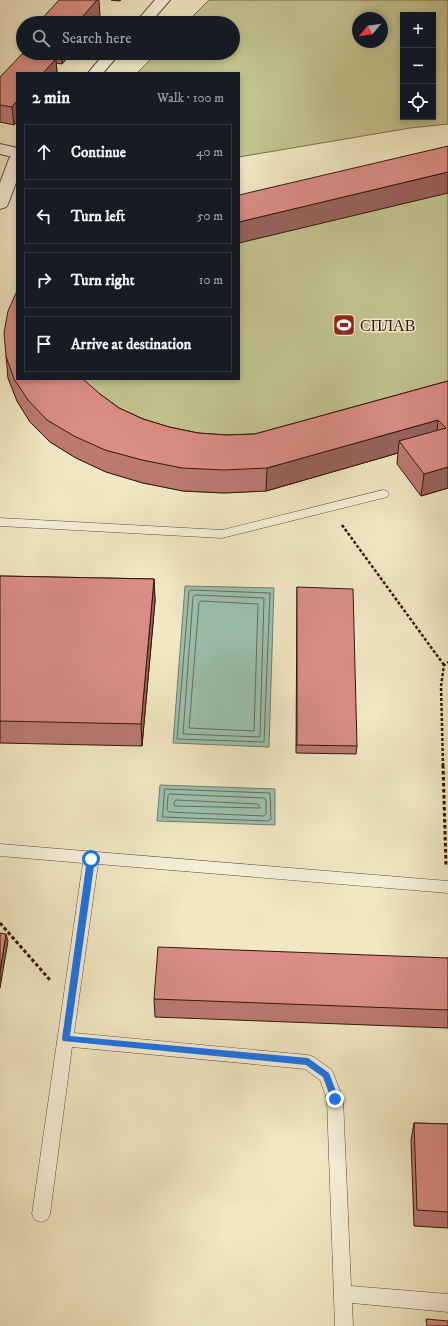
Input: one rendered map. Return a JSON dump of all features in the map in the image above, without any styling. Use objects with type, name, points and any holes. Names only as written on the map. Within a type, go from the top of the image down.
[{"type":"street","points":[[148,16],[163,0]]},
{"type":"street","points":[[96,72],[107,60]]},
{"type":"street","points":[[0,149],[16,153]]},
{"type":"street","points":[[0,204],[16,162]]},
{"type":"lane","points":[[0,522],[222,534],[383,494]]},
{"type":"lane","points":[[0,850],[91,859],[447,887]]},
{"type":"lane","points":[[41,1214],[91,859]]},
{"type":"lane","points":[[66,1039],[308,1062],[326,1075],[335,1099],[344,1294],[344,1326]]},
{"type":"lane","points":[[344,1294],[448,1303]]},
{"type":"path","points":[[330,508],[444,665],[441,686],[447,887]]},
{"type":"path","points":[[444,665],[448,662]]},
{"type":"path","points":[[0,923],[71,1005]]},
{"type":"shaded area","points":[[209,0],[448,0],[448,124],[410,128],[240,157],[240,72],[138,72],[150,60],[240,60],[240,16],[193,16]]},
{"type":"shaded area","name":"СПЛАВ","points":[[448,167],[448,488],[435,442],[266,491],[224,493],[183,491],[143,483],[106,472],[76,458],[50,442],[30,422],[17,401],[8,378],[7,355],[16,380],[240,380],[240,217]]},
{"type":"water","points":[[185,586],[274,588],[269,747],[173,743]]},
{"type":"water","points":[[160,785],[275,789],[275,825],[157,821]]},
{"type":"building","points":[[59,0],[97,0],[83,16],[44,16]]},
{"type":"building","points":[[16,60],[55,60],[44,72],[16,72],[16,102],[12,107],[0,105],[0,77]]},
{"type":"building","points":[[448,146],[448,172],[240,222],[240,195]]},
{"type":"building","points":[[16,293],[16,380],[84,380],[119,408],[143,419],[169,427],[198,433],[226,435],[255,434],[448,381],[448,467],[424,474],[399,441],[446,428],[438,420],[267,468],[224,470],[182,468],[142,460],[105,450],[74,436],[47,420],[28,400],[14,379],[6,356],[4,333],[8,311]]},
{"type":"building","points":[[0,576],[154,579],[141,724],[0,721]]},
{"type":"building","points":[[297,587],[353,589],[357,746],[297,745]]},
{"type":"building","points":[[0,933],[6,934],[0,972]]},
{"type":"building","points":[[158,947],[448,958],[448,1010],[154,999]]},
{"type":"building","points":[[414,1123],[448,1124],[448,1212],[417,1210]]},
{"type":"building","points":[[426,1319],[448,1321],[448,1326],[427,1326]]},
{"type":"place","name":"СПЛАВ","points":[[344,325]]},
{"type":"route","points":[[91,859],[66,1039],[308,1062],[326,1075],[335,1099]]}]
